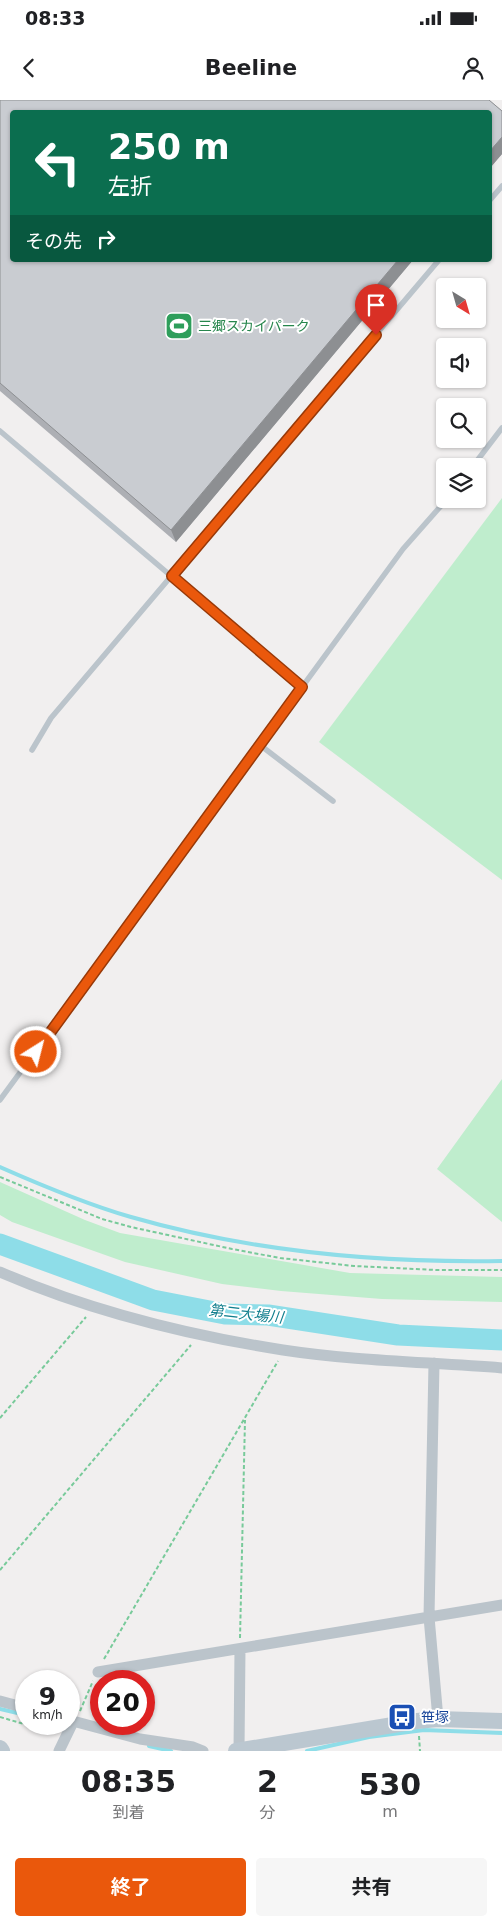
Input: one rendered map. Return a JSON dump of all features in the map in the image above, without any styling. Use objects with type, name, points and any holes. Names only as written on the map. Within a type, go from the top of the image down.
[{"type":"street","points":[[0,1272],[94,1308],[199,1335],[284,1350],[351,1358],[502,1368]]},
{"type":"street","points":[[434,1363],[429,1617],[438,1719]]},
{"type":"street","points":[[110,1670],[502,1605]]},
{"type":"street","points":[[240,1649],[237,1751],[438,1719],[502,1721]]},
{"type":"street","points":[[0,1701],[15,1705]]},
{"type":"street","points":[[80,1724],[140,1738],[193,1747],[203,1751]]},
{"type":"street","points":[[59,1751],[67,1735]]},
{"type":"lane","points":[[492,198],[502,186]]},
{"type":"lane","points":[[32,750],[51,718],[438,262]]},
{"type":"lane","points":[[479,458],[502,428]]},
{"type":"lane","points":[[0,431],[302,687]]},
{"type":"lane","points":[[0,1100],[404,549],[439,508]]},
{"type":"lane","points":[[260,746],[333,801]]},
{"type":"path","points":[[0,1177],[102,1219],[280,1258],[354,1266],[436,1270],[502,1270]]},
{"type":"path","points":[[0,1418],[94,1308]]},
{"type":"path","points":[[0,1570],[199,1335]]},
{"type":"path","points":[[99,1670],[138,1599],[284,1350]]},
{"type":"path","points":[[240,1649],[245,1418]]},
{"type":"path","points":[[80,1710],[90,1689]]},
{"type":"path","points":[[0,1717],[15,1721]]},
{"type":"path","points":[[419,1735],[420,1751]]},
{"type":"green space","points":[[502,498],[502,880],[319,742]]},
{"type":"green space","points":[[502,1079],[502,1222],[437,1169]]},
{"type":"green space","points":[[0,1182],[85,1220],[120,1233],[350,1273],[502,1277],[502,1302],[382,1299],[281,1291],[222,1284],[125,1262],[12,1222],[0,1215]]},
{"type":"building","name":"三郷スカイパーク","points":[[0,100],[489,100],[502,111],[502,137],[492,149],[492,110],[10,110],[10,262],[396,262],[171,530],[0,383]]},
{"type":"waterway","points":[[0,1167],[114,1212],[176,1229],[221,1238],[268,1246],[362,1257],[409,1260],[502,1261]]},
{"type":"waterway","name":"第二大場川","points":[[0,1244],[153,1300],[225,1314],[268,1315],[398,1335],[502,1340]]},
{"type":"waterway","points":[[0,1709],[15,1712]]},
{"type":"waterway","points":[[307,1751],[369,1737],[424,1730],[502,1733]]},
{"type":"waterway","points":[[149,1746],[171,1751]]},
{"type":"place","name":"三郷スカイパーク","points":[[179,326]]},
{"type":"place","name":"笹塚","points":[[402,1717]]},
{"type":"route","points":[[36,1052],[302,687],[172,576],[376,335]]}]
